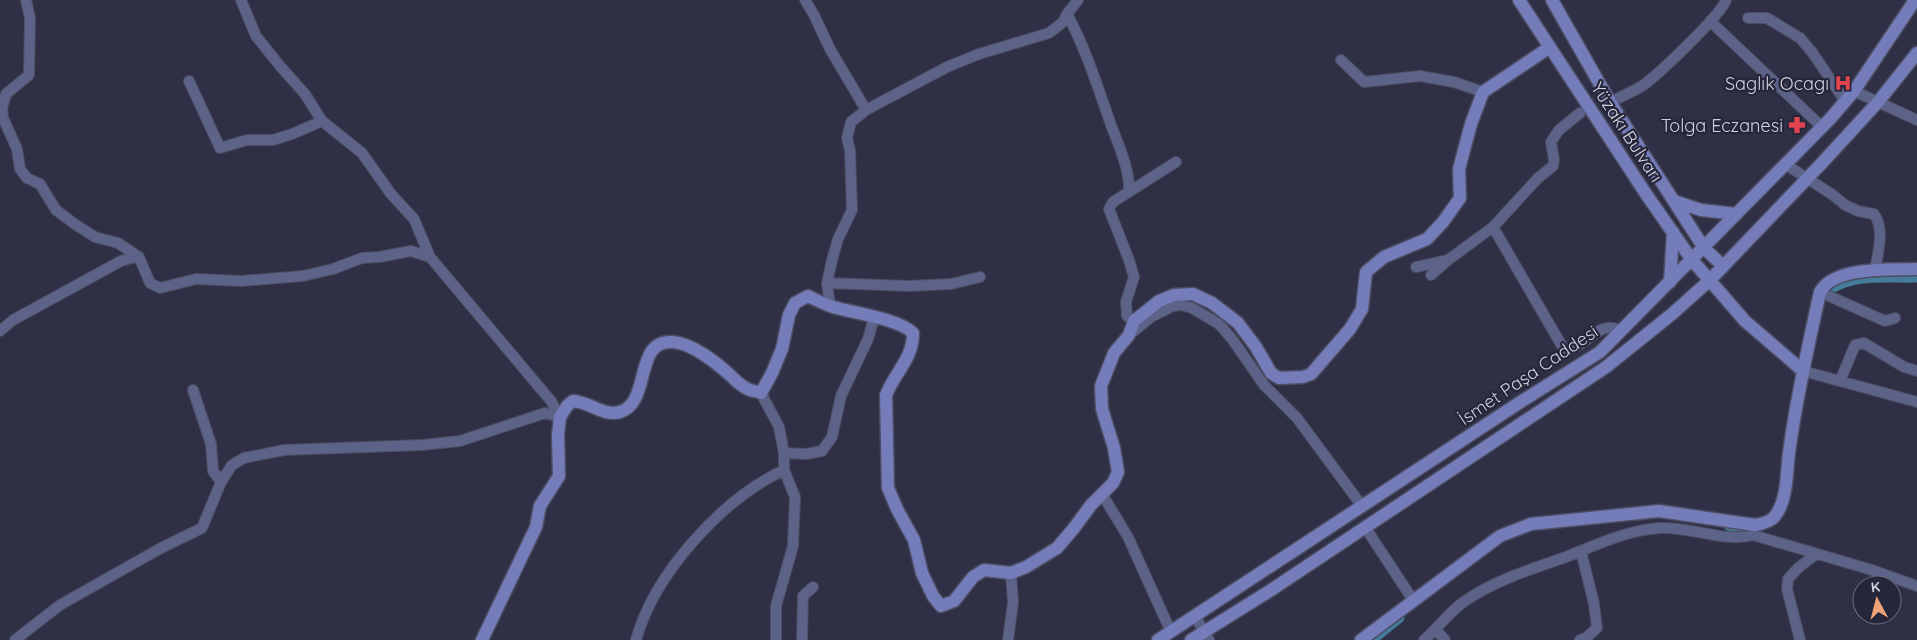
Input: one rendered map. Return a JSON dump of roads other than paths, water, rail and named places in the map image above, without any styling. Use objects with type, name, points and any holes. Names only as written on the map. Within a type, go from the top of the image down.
[{"type":"street","points":[[26,0],[30,18],[29,75],[6,94],[2,108],[3,118],[17,149],[20,169],[27,178],[40,184],[56,210],[76,225],[95,238],[118,242],[139,257],[150,282],[160,288],[196,279],[241,281],[302,276],[333,269],[362,258],[411,251],[430,257]]},
{"type":"street","points":[[241,0],[256,36],[305,94],[322,121],[362,153],[391,194],[414,220],[430,257],[551,401],[560,417]]},
{"type":"street","points":[[805,0],[830,49],[866,110]]},
{"type":"street","points":[[830,306],[827,282],[838,240],[852,210],[850,150],[846,138],[851,122],[866,110],[947,67],[978,54],[1049,33],[1063,22],[1078,0]]},
{"type":"street","name":"Yüzakı Bulvarı","points":[[1519,0],[1692,260],[1745,321],[1803,371]]},
{"type":"street","name":"Yüzakı Bulvarı","points":[[1552,0],[1610,102],[1704,248],[1723,266]]},
{"type":"street","points":[[1610,102],[1643,85],[1710,22],[1724,6],[1726,0]]},
{"type":"street","name":"İsmet Paşa Caddesi","points":[[1158,640],[1600,352],[1704,248],[1854,91],[1915,0]]},
{"type":"street","points":[[1067,14],[1076,30],[1114,132],[1130,181],[1129,192]]},
{"type":"street","points":[[1748,18],[1767,18],[1800,38],[1812,52],[1845,101]]},
{"type":"street","points":[[1710,22],[1822,126]]},
{"type":"street","points":[[1129,335],[1134,321],[1159,301],[1174,294],[1193,294],[1212,302],[1238,323],[1256,346],[1271,372],[1279,378],[1303,377],[1311,374],[1350,329],[1362,309],[1366,272],[1384,257],[1426,239],[1443,222],[1460,198],[1459,169],[1471,124],[1483,92],[1550,47]]},
{"type":"street","points":[[1191,640],[1206,636],[1365,527],[1606,367],[1672,314],[1710,280],[1878,102],[1917,53]]},
{"type":"street","points":[[1341,60],[1364,82],[1420,76],[1454,82],[1483,92]]},
{"type":"street","points":[[189,81],[220,148],[247,140],[273,140],[322,121]]},
{"type":"street","points":[[1854,91],[1917,120]]},
{"type":"street","points":[[1431,275],[1493,227],[1538,178],[1553,166],[1551,142],[1559,130],[1580,113]]},
{"type":"street","points":[[1134,321],[1128,316],[1126,302],[1134,277],[1109,209],[1113,202],[1176,162]]},
{"type":"street","points":[[1785,164],[1845,205],[1858,211],[1874,214],[1879,221],[1880,239],[1875,270]]},
{"type":"street","points":[[1674,201],[1701,210],[1736,214]]},
{"type":"street","points":[[1493,227],[1566,350],[1582,345],[1598,331],[1606,327],[1614,326],[1621,330]]},
{"type":"street","points":[[1670,282],[1673,232]]},
{"type":"street","points":[[0,331],[13,320],[121,261],[139,257]]},
{"type":"street","points":[[1416,267],[1448,260]]},
{"type":"street","points":[[1424,640],[1464,601],[1521,574],[1620,536],[1647,529],[1672,527],[1740,538],[1775,517],[1783,499],[1803,371],[1820,292],[1823,286],[1843,275],[1875,270],[1917,269]]},
{"type":"street","points":[[827,282],[909,286],[951,284],[980,278]]},
{"type":"street","points":[[1820,292],[1885,321],[1895,318]]},
{"type":"street","points":[[761,393],[782,349],[789,315],[795,303],[808,296],[830,306],[907,328],[913,333],[913,346],[890,384],[886,395],[888,488],[914,540],[922,573],[940,606],[954,600],[973,577],[984,570],[1011,573],[1026,567],[1057,548],[1091,505],[1113,484],[1118,472],[1114,448],[1102,409],[1101,386],[1114,353],[1129,335],[1151,317],[1173,306],[1181,305],[1192,308],[1219,324],[1264,385],[1297,418],[1362,506]]},
{"type":"street","points":[[784,452],[806,454],[822,451],[832,437],[841,396],[868,338],[874,318]]},
{"type":"street","points":[[482,640],[536,527],[540,506],[559,476],[558,435],[560,417],[567,406],[573,401],[583,402],[609,414],[622,412],[632,403],[641,386],[647,356],[656,346],[672,341],[683,344],[702,354],[739,384],[761,393],[779,426],[784,452],[784,470],[795,497],[793,546],[776,606],[776,640]]},
{"type":"street","points":[[1840,381],[1855,345],[1864,343],[1904,367],[1917,371]]},
{"type":"street","points":[[1803,371],[1917,402]]},
{"type":"street","points":[[193,390],[211,444],[213,471],[221,482]]},
{"type":"street","points":[[15,640],[60,606],[162,548],[202,528],[221,482],[232,465],[244,458],[284,450],[422,445],[460,441],[545,413],[560,417]]},
{"type":"street","points":[[636,640],[664,578],[705,530],[731,503],[784,470]]},
{"type":"street","points":[[1102,494],[1128,537],[1170,632]]},
{"type":"street","points":[[1360,640],[1500,536],[1531,524],[1659,511],[1754,530],[1816,554],[1917,586]]},
{"type":"street","points":[[1365,527],[1413,600]]},
{"type":"street","points":[[1580,640],[1586,638],[1597,628],[1594,604],[1582,551]]},
{"type":"street","points":[[1800,640],[1787,589],[1788,579],[1798,568],[1816,554]]},
{"type":"street","points":[[1008,640],[1013,603],[1011,573]]},
{"type":"street","points":[[802,640],[803,596],[813,587]]},
{"type":"street","points":[[1195,616],[1206,636]]},
{"type":"street","points":[[1436,630],[1445,640]]},
{"type":"waterway","points":[[1832,289],[1842,284],[1862,279],[1917,278]]},
{"type":"waterway","points":[[1728,526],[1745,530]]},
{"type":"waterway","points":[[1373,640],[1400,618]]},
{"type":"place","name":"Saglık Ocagı","points":[[1843,83]]},
{"type":"place","name":"Tolga Eczanesi","points":[[1797,125]]}]
